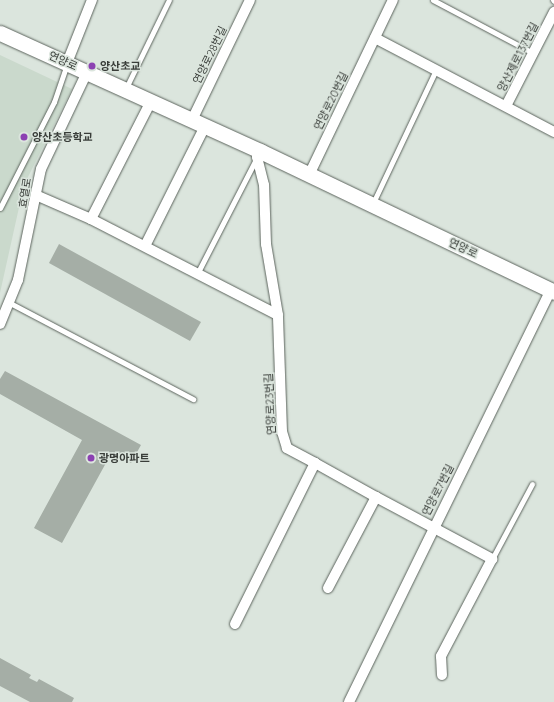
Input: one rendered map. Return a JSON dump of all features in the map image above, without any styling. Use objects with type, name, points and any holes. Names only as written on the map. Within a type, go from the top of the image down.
[{"type":"street","points":[[67,63],[92,0]]},
{"type":"street","name":"연양로28번길","points":[[199,123],[250,0]]},
{"type":"street","name":"연양로20번길","points":[[309,175],[394,0]]},
{"type":"street","name":"양산제로137번길","points":[[554,12],[506,106],[554,132]]},
{"type":"street","name":"연양로","points":[[0,33],[199,123],[258,154],[309,175],[553,291]]},
{"type":"street","points":[[375,38],[506,106]]},
{"type":"street","name":"효열로","points":[[0,324],[10,303],[38,196],[41,169],[87,72]]},
{"type":"street","points":[[91,219],[151,101]]},
{"type":"street","points":[[145,246],[199,123]]},
{"type":"street","name":"연양로23번길","points":[[258,154],[264,185],[266,244],[278,315],[285,444],[315,463]]},
{"type":"street","points":[[38,196],[91,219],[278,315]]},
{"type":"street","name":"연양로7번길","points":[[349,702],[432,528],[553,291]]},
{"type":"street","points":[[235,624],[315,463],[432,528],[492,559],[441,656],[442,675]]},
{"type":"street","points":[[328,588],[376,497]]},
{"type":"lane","points":[[125,89],[168,0]]},
{"type":"lane","points":[[433,0],[533,53]]},
{"type":"lane","points":[[0,208],[54,102],[67,63]]},
{"type":"lane","points":[[372,205],[436,70]]},
{"type":"lane","points":[[197,274],[258,154]]},
{"type":"lane","points":[[10,303],[193,400]]},
{"type":"lane","points":[[492,559],[532,484]]},
{"type":"shaded area","name":"양산초등학교","points":[[0,55],[72,89],[24,185],[0,293]]},
{"type":"building","points":[[59,244],[201,322],[190,341],[49,263]]},
{"type":"building","name":"광명아파트","points":[[5,371],[141,445],[131,463],[112,452],[62,543],[34,528],[82,440],[0,394],[0,379]]},
{"type":"building","points":[[0,658],[31,675],[29,678],[37,682],[39,679],[74,698],[72,702],[30,702],[0,686]]},
{"type":"place","name":"양산초교","points":[[92,66]]},
{"type":"place","name":"양산초등학교","points":[[24,137]]},
{"type":"place","name":"광명아파트","points":[[91,458]]}]
